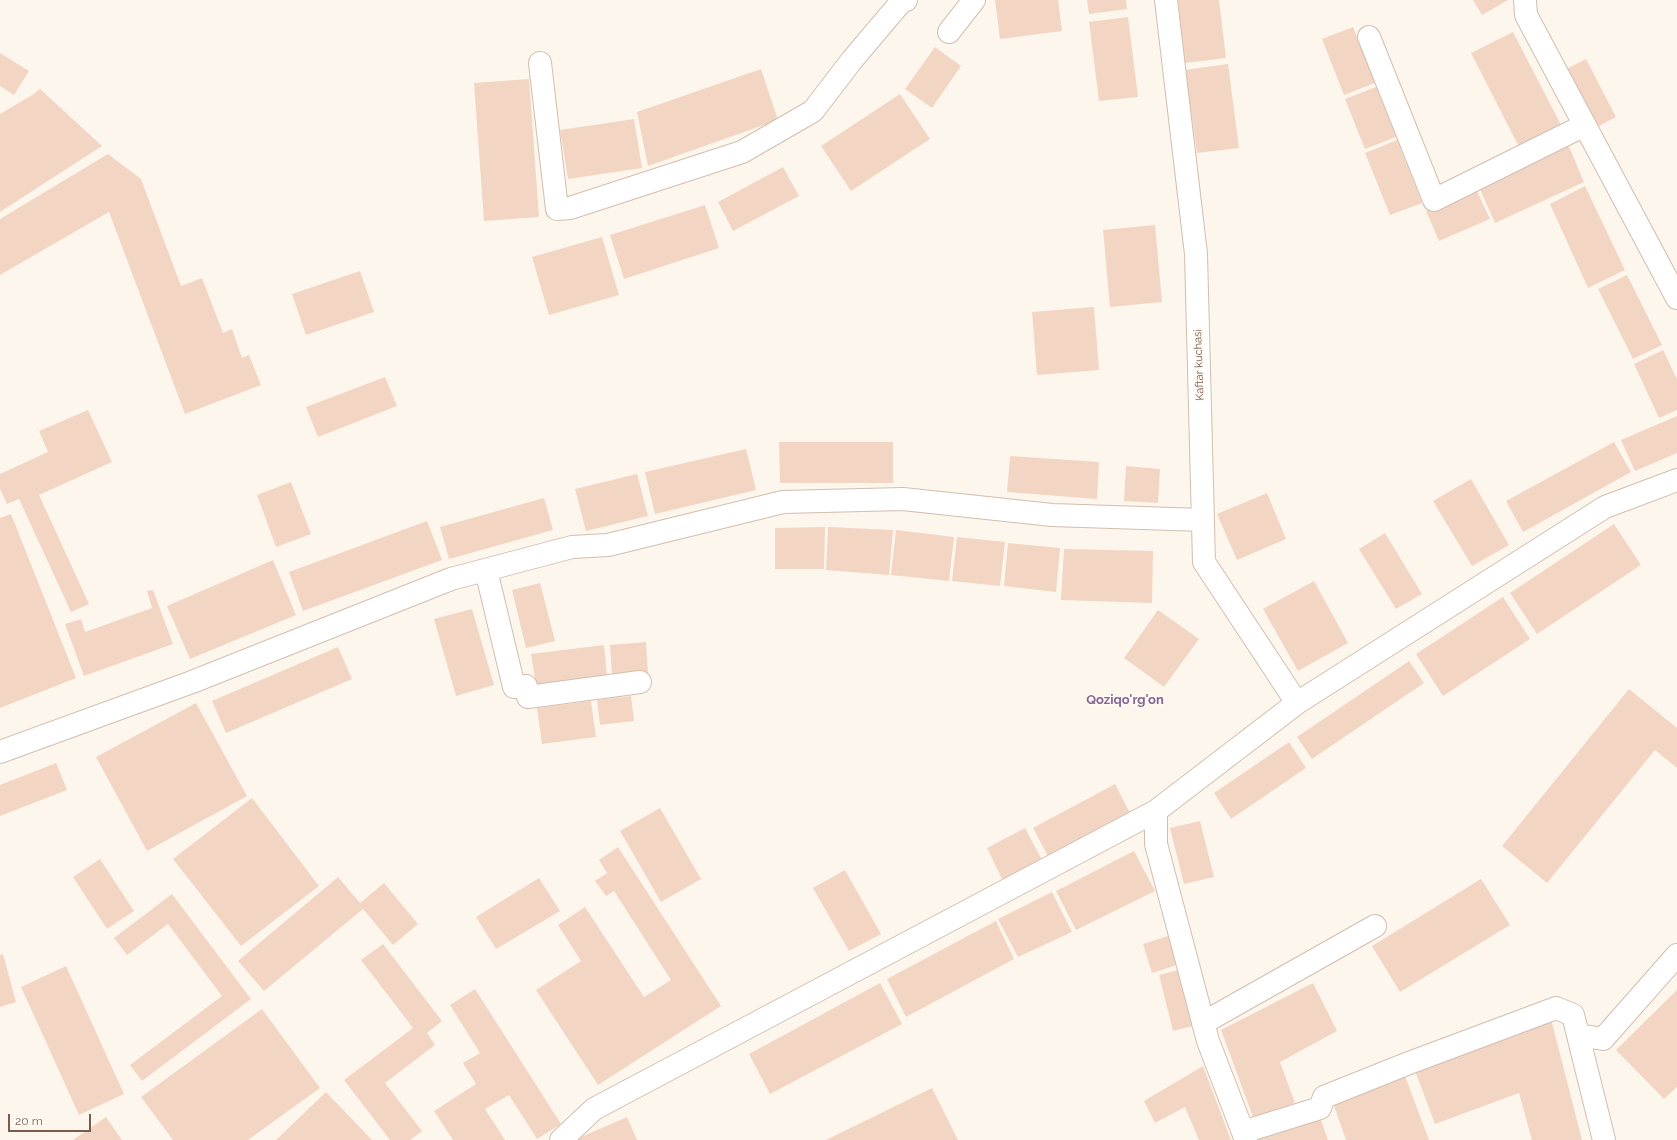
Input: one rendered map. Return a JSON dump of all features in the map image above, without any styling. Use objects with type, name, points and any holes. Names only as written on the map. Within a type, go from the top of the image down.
[{"type":"street","points":[[540,63],[557,209],[570,208],[742,152],[813,111],[852,60],[902,1],[906,0]]},
{"type":"street","points":[[949,32],[974,0]]},
{"type":"street","name":"Kaftar kuchasi","points":[[1166,0],[1196,254],[1204,562],[1297,703]]},
{"type":"street","points":[[1525,0],[1526,15],[1677,298]]},
{"type":"street","points":[[1369,37],[1434,200],[1585,125]]},
{"type":"street","points":[[561,1140],[594,1109],[1156,811],[1297,703],[1605,507],[1677,480]]},
{"type":"street","points":[[0,752],[192,682],[451,579],[572,546],[608,545],[783,502],[903,499],[1052,515],[1203,520]]},
{"type":"street","points":[[486,570],[514,687],[526,686],[528,696],[640,682]]},
{"type":"street","points":[[1156,811],[1156,844],[1208,1041],[1245,1136],[1320,1108],[1324,1097],[1409,1063],[1556,1008],[1573,1015],[1604,1140]]},
{"type":"street","points":[[1204,1023],[1375,926]]},
{"type":"street","points":[[1578,1035],[1603,1039],[1677,955]]},
{"type":"building","points":[[995,0],[1058,0],[1062,31],[1000,39]]},
{"type":"building","points":[[1087,0],[1126,0],[1127,9],[1089,14]]},
{"type":"building","points":[[1178,0],[1219,0],[1226,58],[1185,63]]},
{"type":"building","points":[[1473,0],[1508,0],[1482,15]]},
{"type":"building","points":[[1128,17],[1138,97],[1099,101],[1089,22]]},
{"type":"building","points":[[1353,27],[1375,83],[1344,95],[1322,39]]},
{"type":"building","points":[[1513,32],[1561,125],[1519,147],[1471,53]]},
{"type":"building","points":[[935,47],[961,66],[932,108],[905,89]]},
{"type":"building","points":[[0,53],[29,71],[14,95],[0,86]]},
{"type":"building","points":[[1586,59],[1616,117],[1597,127],[1566,69]]},
{"type":"building","points":[[1228,64],[1239,148],[1197,153],[1185,70]]},
{"type":"building","points":[[761,69],[778,120],[648,166],[637,112]]},
{"type":"building","points":[[529,79],[539,217],[484,221],[474,83]]},
{"type":"building","points":[[1376,87],[1396,137],[1365,149],[1345,99]]},
{"type":"building","points":[[40,89],[102,146],[0,212],[0,114]]},
{"type":"building","points":[[900,94],[930,139],[851,191],[821,146]]},
{"type":"building","points":[[634,119],[642,168],[568,179],[560,130]]},
{"type":"building","points":[[1397,140],[1422,203],[1390,215],[1365,153]]},
{"type":"building","points":[[1568,144],[1584,182],[1495,223],[1479,187]]},
{"type":"building","points":[[108,154],[141,179],[181,286],[202,278],[223,333],[232,329],[242,358],[249,355],[261,385],[185,414],[109,212],[0,275],[0,219]]},
{"type":"building","points":[[783,167],[799,196],[733,231],[718,202]]},
{"type":"building","points":[[1585,186],[1625,270],[1588,288],[1550,204]]},
{"type":"building","points":[[1476,189],[1490,219],[1439,241],[1426,211]]},
{"type":"building","points":[[705,205],[719,248],[624,279],[610,235]]},
{"type":"building","points":[[1155,225],[1162,302],[1110,307],[1103,230]]},
{"type":"building","points":[[602,237],[619,295],[549,315],[532,257]]},
{"type":"building","points":[[360,271],[374,312],[306,335],[292,294]]},
{"type":"building","points":[[1627,275],[1662,345],[1633,359],[1598,289]]},
{"type":"building","points":[[1094,307],[1099,370],[1037,375],[1032,312]]},
{"type":"building","points":[[1663,350],[1677,379],[1677,410],[1659,418],[1634,364]]},
{"type":"building","points":[[385,377],[397,406],[318,437],[306,407]]},
{"type":"building","points":[[88,410],[112,462],[39,495],[89,604],[71,612],[19,499],[7,504],[0,489],[0,474],[48,452],[39,431]]},
{"type":"building","points":[[1677,416],[1677,453],[1635,471],[1621,440]]},
{"type":"building","points":[[779,442],[893,442],[893,483],[780,483]]},
{"type":"building","points":[[1614,442],[1631,472],[1523,532],[1506,501]]},
{"type":"building","points":[[746,449],[756,490],[655,514],[645,472]]},
{"type":"building","points":[[1010,456],[1099,462],[1097,499],[1007,492]]},
{"type":"building","points":[[1126,466],[1160,469],[1158,503],[1124,501]]},
{"type":"building","points":[[637,474],[648,516],[586,531],[575,489]]},
{"type":"building","points":[[1471,479],[1509,545],[1472,566],[1433,501]]},
{"type":"building","points":[[291,482],[311,534],[276,547],[257,495]]},
{"type":"building","points":[[1267,493],[1286,539],[1237,560],[1217,514]]},
{"type":"building","points":[[544,498],[553,530],[449,559],[440,527]]},
{"type":"building","points":[[11,514],[76,678],[0,708],[0,518]]},
{"type":"building","points":[[427,521],[442,560],[303,611],[289,572]]},
{"type":"building","points":[[1614,524],[1641,565],[1537,634],[1510,593]]},
{"type":"building","points":[[825,527],[824,569],[775,569],[775,528]]},
{"type":"building","points":[[828,527],[893,530],[889,575],[826,570]]},
{"type":"building","points":[[896,530],[954,537],[949,581],[891,575]]},
{"type":"building","points":[[1385,533],[1422,594],[1396,609],[1359,549]]},
{"type":"building","points":[[957,537],[1005,542],[1000,586],[952,581]]},
{"type":"building","points":[[1008,543],[1060,548],[1056,592],[1004,586]]},
{"type":"building","points":[[1064,549],[1153,551],[1152,603],[1061,600]]},
{"type":"building","points":[[273,560],[296,615],[190,659],[167,606]]},
{"type":"building","points":[[1314,581],[1348,643],[1298,671],[1263,609]]},
{"type":"building","points":[[540,583],[555,641],[526,648],[512,590]]},
{"type":"building","points":[[153,590],[173,644],[84,676],[65,624],[81,619],[85,632],[152,608],[147,591]]},
{"type":"building","points":[[1503,597],[1530,639],[1443,696],[1416,654]]},
{"type":"building","points":[[472,609],[494,685],[456,696],[434,619]]},
{"type":"building","points":[[1158,610],[1199,639],[1164,687],[1124,658]]},
{"type":"building","points":[[646,642],[648,673],[612,675],[610,645]]},
{"type":"building","points":[[604,645],[607,676],[536,685],[531,654]]},
{"type":"building","points":[[338,647],[352,679],[226,733],[212,701]]},
{"type":"building","points":[[1409,661],[1424,683],[1312,759],[1297,737]]},
{"type":"building","points":[[1629,689],[1677,728],[1677,768],[1655,750],[1547,883],[1502,846]]},
{"type":"building","points":[[631,696],[634,721],[600,725],[597,700]]},
{"type":"building","points":[[591,701],[596,737],[542,744],[537,708]]},
{"type":"building","points":[[196,703],[247,796],[147,851],[96,757]]},
{"type":"building","points":[[1289,742],[1306,768],[1231,819],[1214,793]]},
{"type":"building","points":[[56,763],[67,790],[0,816],[0,785]]},
{"type":"building","points":[[1115,784],[1130,813],[1048,856],[1033,828]]},
{"type":"building","points":[[252,798],[319,886],[241,946],[173,859]]},
{"type":"building","points":[[660,808],[701,879],[661,902],[620,831]]},
{"type":"building","points":[[1200,821],[1214,877],[1184,884],[1170,828]]},
{"type":"building","points":[[1025,828],[1042,860],[1003,881],[987,848]]},
{"type":"building","points":[[618,847],[721,1006],[598,1085],[536,990],[581,961],[558,925],[585,907],[644,997],[671,980],[614,891],[606,896],[595,881],[607,873],[599,860]]},
{"type":"building","points":[[1134,851],[1155,891],[1076,930],[1056,891]]},
{"type":"building","points":[[100,859],[134,911],[107,929],[73,877]]},
{"type":"building","points":[[845,870],[881,934],[849,951],[813,888]]},
{"type":"building","points":[[338,877],[360,903],[384,883],[418,924],[393,945],[363,909],[264,991],[238,961]]},
{"type":"building","points":[[539,878],[560,911],[496,949],[476,917]]},
{"type":"building","points":[[1481,879],[1510,925],[1400,992],[1372,946]]},
{"type":"building","points":[[1052,892],[1072,932],[1018,957],[998,919]]},
{"type":"building","points":[[172,894],[251,999],[142,1081],[130,1065],[222,996],[168,924],[127,955],[114,938]]},
{"type":"building","points":[[996,921],[1014,959],[906,1017],[887,979]]},
{"type":"building","points":[[1168,936],[1177,965],[1152,973],[1143,944]]},
{"type":"building","points":[[383,944],[442,1021],[427,1033],[435,1045],[385,1083],[422,1131],[410,1140],[390,1140],[344,1080],[413,1028],[361,960]]},
{"type":"building","points":[[3,954],[16,1002],[0,1007],[0,955]]},
{"type":"building","points":[[66,966],[124,1094],[79,1115],[21,987]]},
{"type":"building","points":[[1178,970],[1193,1026],[1173,1031],[1159,975]]},
{"type":"building","points":[[880,983],[902,1024],[770,1094],[749,1054]]},
{"type":"building","points":[[1313,983],[1337,1031],[1280,1062],[1295,1103],[1253,1117],[1221,1030]]},
{"type":"building","points":[[475,989],[561,1124],[537,1139],[509,1095],[485,1109],[505,1140],[453,1140],[434,1111],[476,1084],[463,1063],[480,1053],[450,1005]]},
{"type":"building","points":[[1677,990],[1677,1087],[1664,1099],[1616,1050]]},
{"type":"building","points":[[262,1009],[320,1088],[248,1140],[173,1140],[141,1097]]},
{"type":"building","points":[[1551,1019],[1582,1140],[1532,1140],[1519,1093],[1435,1124],[1414,1068]]},
{"type":"building","points":[[1203,1066],[1231,1140],[1199,1140],[1185,1107],[1155,1123],[1144,1101]]},
{"type":"building","points":[[1405,1076],[1429,1140],[1346,1140],[1333,1103]]},
{"type":"building","points":[[932,1088],[958,1140],[826,1140]]},
{"type":"building","points":[[326,1092],[372,1140],[276,1140]]},
{"type":"building","points":[[106,1117],[122,1140],[73,1140]]},
{"type":"building","points":[[627,1117],[637,1140],[574,1140]]},
{"type":"building","points":[[1320,1117],[1328,1140],[1258,1139]]},
{"type":"district","name":"Qoziqo'rg'on","points":[[1125,700]]}]
